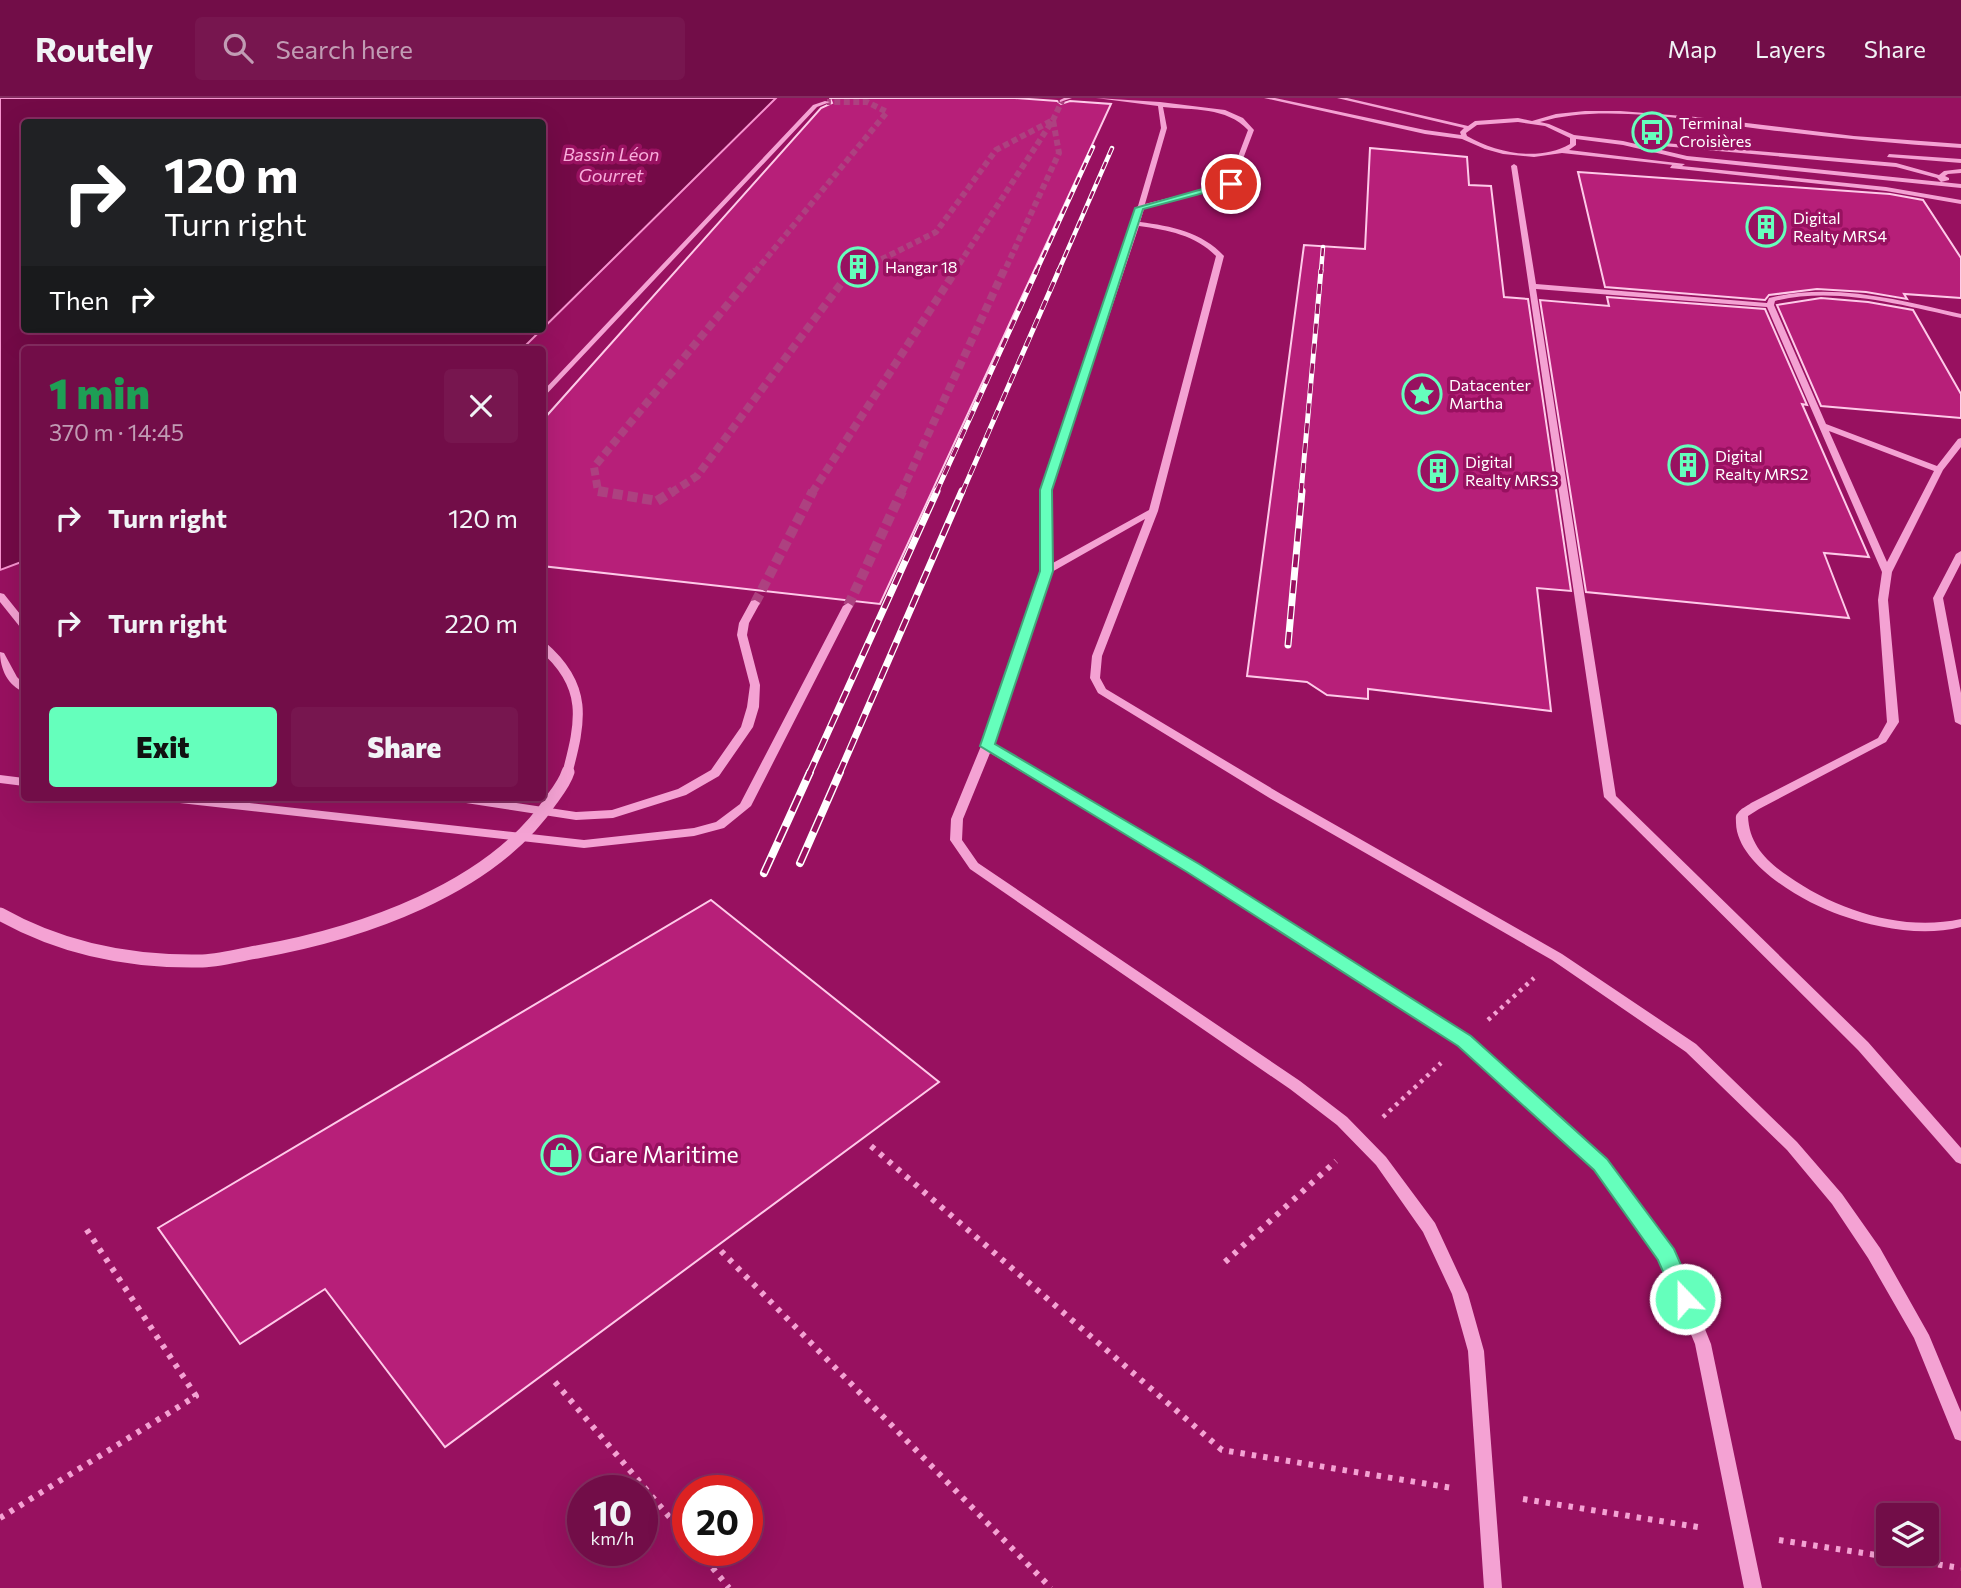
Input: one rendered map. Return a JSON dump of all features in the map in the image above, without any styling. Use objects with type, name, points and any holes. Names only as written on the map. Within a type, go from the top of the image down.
[{"type":"lane","points":[[1099,98],[1225,112],[1241,119],[1251,130],[1231,184],[1139,208]]},
{"type":"lane","points":[[1267,98],[1425,132],[1464,137],[1514,166],[1563,151],[1573,145],[1573,137]]},
{"type":"lane","points":[[1340,98],[1466,127],[1494,120],[1534,122],[1573,137],[1623,143],[1694,146],[1896,164],[1941,181],[1959,194]]},
{"type":"lane","points":[[546,393],[815,106],[827,102]]},
{"type":"lane","points":[[1160,104],[1164,128],[1136,224],[1046,490],[1046,571],[987,746],[957,819],[957,840],[974,866],[1295,1085],[1342,1121],[1381,1161],[1429,1228],[1460,1294],[1476,1350],[1493,1588]]},
{"type":"lane","points":[[1534,122],[1552,114],[1574,110],[1616,108],[1790,131],[1961,146]]},
{"type":"lane","points":[[1464,137],[1466,127]]},
{"type":"lane","points":[[1623,143],[1695,140],[1961,161]]},
{"type":"lane","points":[[1623,143],[1688,158],[1961,184]]},
{"type":"lane","points":[[1484,148],[1519,154],[1554,153]]},
{"type":"lane","points":[[1563,151],[1906,186],[1959,194]]},
{"type":"lane","points":[[1617,157],[1684,169],[1886,189],[1961,202]]},
{"type":"lane","points":[[1514,166],[1610,797],[1863,1046],[1961,1158]]},
{"type":"lane","points":[[1941,181],[1946,172],[1961,171]]},
{"type":"lane","points":[[1136,224],[1186,233],[1211,245],[1220,256],[1153,511],[1097,656],[1095,678],[1101,691],[1277,797],[1557,957],[1690,1048],[1801,1156],[1837,1199],[1874,1253],[1921,1335],[1961,1433]]},
{"type":"lane","points":[[1532,286],[1770,305]]},
{"type":"lane","points":[[1887,572],[1770,305],[1772,300],[1783,296],[1805,294],[1881,299],[1961,316]]},
{"type":"lane","points":[[1822,425],[1939,470]]},
{"type":"lane","points":[[1961,440],[1939,470],[1887,572],[1883,600],[1892,722],[1882,740],[1755,806],[1742,815],[1739,827],[1752,853],[1791,886],[1844,912],[1901,925],[1952,926],[1961,922]]},
{"type":"lane","points":[[1046,571],[1153,511]]},
{"type":"lane","points":[[1961,554],[1938,598],[1961,722]]},
{"type":"lane","points":[[0,596],[21,621]]},
{"type":"lane","points":[[477,801],[576,816],[613,814],[682,792],[715,773],[747,727],[753,707],[755,685],[742,635],[744,623],[755,603]]},
{"type":"lane","points":[[198,801],[584,844],[707,829],[720,825],[746,806],[848,606]]},
{"type":"lane","points":[[0,914],[26,931],[83,951],[132,958],[195,962],[265,952],[334,935],[395,915],[450,888],[495,859],[537,822],[561,787],[578,750],[580,716],[572,682],[546,649]]},
{"type":"lane","points":[[0,655],[13,679],[21,686]]},
{"type":"lane","points":[[987,746],[1193,868],[1465,1041],[1601,1165],[1667,1255],[1703,1344],[1753,1588]]},
{"type":"lane","points":[[0,779],[21,782]]},
{"type":"path","points":[[1225,1262],[1557,957]]},
{"type":"path","points":[[871,1146],[1222,1450],[1961,1568]]},
{"type":"path","points":[[0,1518],[196,1396],[85,1227]]},
{"type":"path","points":[[721,1251],[1051,1588]]},
{"type":"path","points":[[555,1382],[672,1520]]},
{"type":"path","points":[[711,1566],[729,1588]]},
{"type":"water","name":"Bassin Léon Gourret","points":[[0,98],[776,98],[546,325],[546,119],[21,119],[21,333],[538,333],[525,346],[21,346],[21,562],[0,570]]},
{"type":"building","name":"Hangar 18","points":[[830,98],[1015,98],[1057,101],[1061,104],[1070,101],[1111,104],[880,604],[546,566],[546,417],[821,108],[832,103]]},
{"type":"building","name":"Digital Realty MRS3","points":[[1370,148],[1467,157],[1469,185],[1491,186],[1504,297],[1528,299],[1571,591],[1537,588],[1551,711],[1368,689],[1368,699],[1327,695],[1307,682],[1247,676],[1304,245],[1365,249]]},
{"type":"building","name":"Digital Realty MRS4","points":[[1578,172],[1890,194],[1923,200],[1961,258],[1961,298],[1904,294],[1907,299],[1866,292],[1817,289],[1769,295],[1765,300],[1605,287]]},
{"type":"building","name":"Digital Realty MRS2","points":[[1607,297],[1765,309],[1807,405],[1802,404],[1869,557],[1824,553],[1849,618],[1586,592],[1540,300],[1609,306]]},
{"type":"building","points":[[1821,298],[1868,302],[1913,310],[1961,394],[1961,418],[1821,406],[1777,305]]},
{"type":"building","name":"Gare Maritime","points":[[711,900],[939,1082],[445,1447],[325,1289],[240,1344],[158,1228]]},
{"type":"tunnel","points":[[1053,120],[1062,101]]},
{"type":"tunnel","points":[[755,272],[887,112],[867,102],[827,102]]},
{"type":"tunnel","points":[[671,493],[697,476],[846,277],[936,232],[996,150],[1053,120]]},
{"type":"tunnel","points":[[954,272],[1053,120]]},
{"type":"tunnel","points":[[1004,272],[1059,153],[1053,120]]},
{"type":"tunnel","points":[[598,491],[594,467],[756,270]]},
{"type":"tunnel","points":[[812,493],[956,270]]},
{"type":"tunnel","points":[[901,493],[1004,270]]},
{"type":"tunnel","points":[[598,491],[657,501],[673,491]]},
{"type":"tunnel","points":[[598,491],[607,493]]},
{"type":"tunnel","points":[[755,603],[813,491]]},
{"type":"tunnel","points":[[848,606],[902,491]]},
{"type":"railway","points":[[1036,272],[1093,147]]},
{"type":"railway","points":[[1058,272],[1112,148]]},
{"type":"railway","points":[[1321,272],[1323,247]]},
{"type":"railway","points":[[936,493],[1037,270]]},
{"type":"railway","points":[[962,493],[1059,270]]},
{"type":"railway","points":[[1301,493],[1321,270]]},
{"type":"railway","points":[[809,774],[937,491]]},
{"type":"railway","points":[[839,774],[962,491]]},
{"type":"railway","points":[[1288,645],[1302,491]]},
{"type":"railway","points":[[764,873],[810,772]]},
{"type":"railway","points":[[800,863],[840,772]]},
{"type":"place","name":"Terminal Croisières","points":[[1652,132]]},
{"type":"place","name":"Digital Realty MRS4","points":[[1766,227]]},
{"type":"place","name":"Hangar 18","points":[[858,267]]},
{"type":"place","name":"Datacenter Martha","points":[[1422,394]]},
{"type":"place","name":"Digital Realty MRS2","points":[[1688,465]]},
{"type":"place","name":"Digital Realty MRS3","points":[[1438,471]]},
{"type":"place","name":"Gare Maritime","points":[[561,1155]]},
{"type":"route","points":[[1231,184],[1139,208],[1136,224],[1046,490],[1046,571],[987,746],[1193,868],[1465,1041],[1557,1122],[1601,1165],[1667,1255],[1685,1299]]}]
